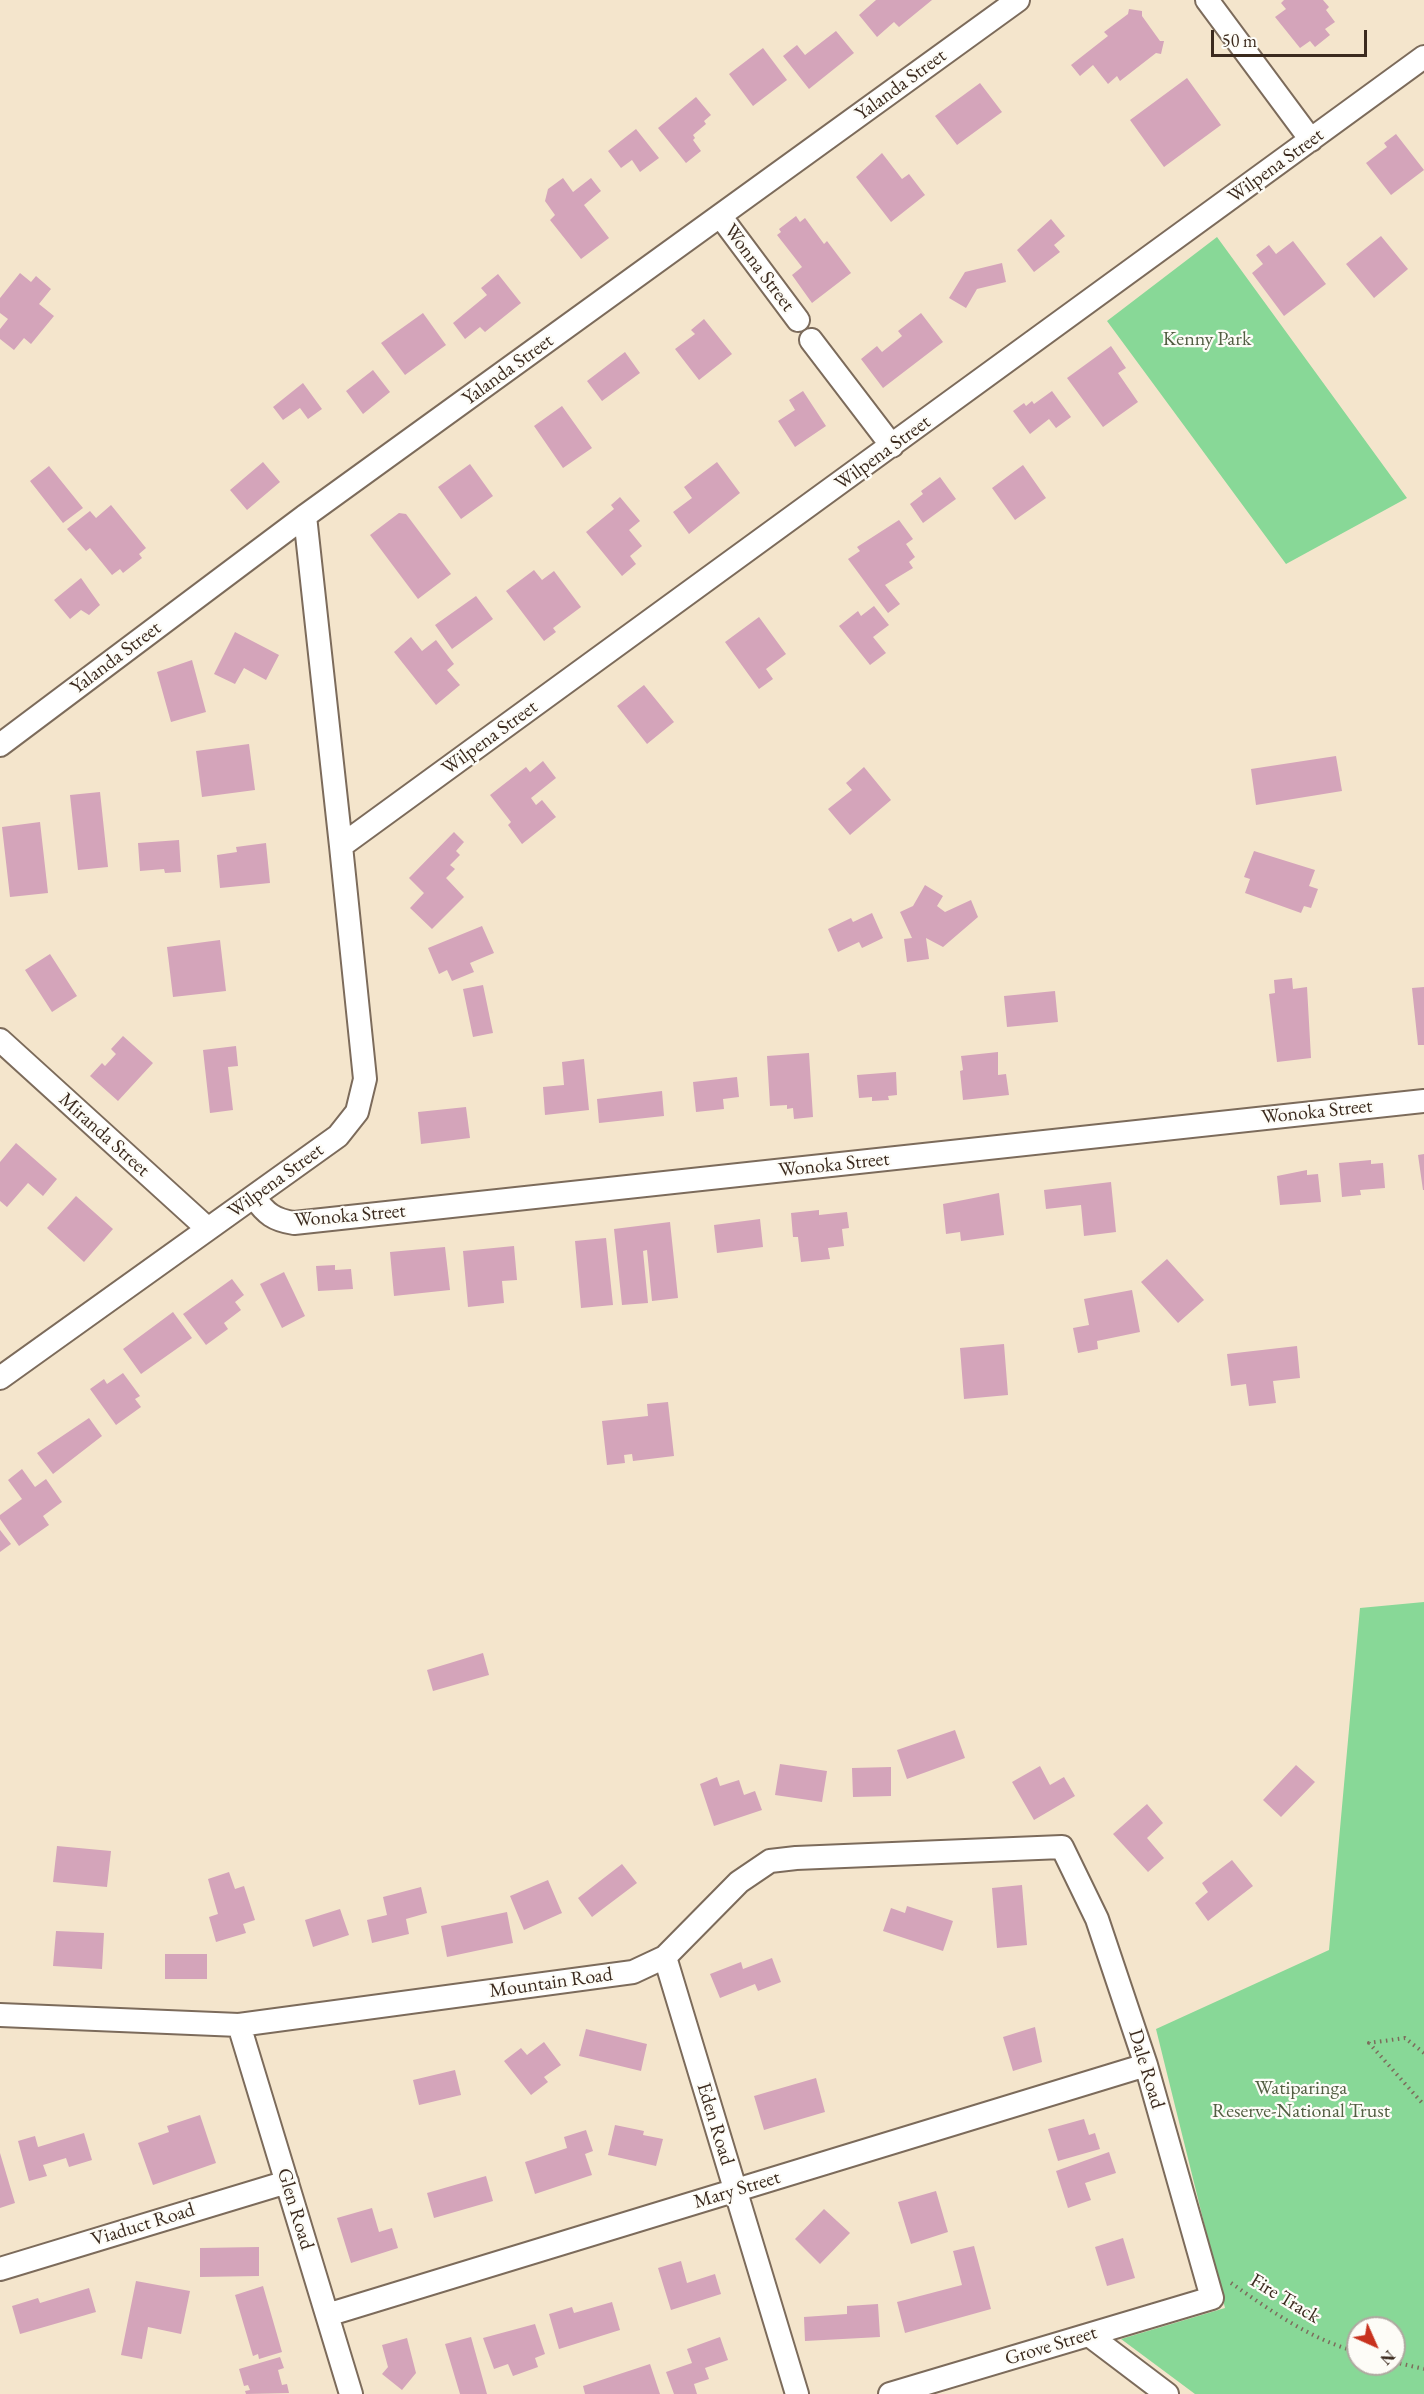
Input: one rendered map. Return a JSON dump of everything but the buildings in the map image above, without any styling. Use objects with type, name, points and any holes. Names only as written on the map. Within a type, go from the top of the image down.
[{"type":"street","name":"Yalanda Street","points":[[0,745],[305,516],[1018,0]]},
{"type":"street","points":[[1207,0],[1311,140]]},
{"type":"street","name":"Wilpena Street","points":[[341,846],[1424,57]]},
{"type":"street","name":"Wonna Street","points":[[721,217],[798,320]]},
{"type":"street","points":[[811,340],[892,446]]},
{"type":"street","name":"Wilpena Street","points":[[0,1378],[338,1137],[357,1112],[365,1079],[305,516]]},
{"type":"street","name":"Miranda Street","points":[[0,1040],[208,1229]]},
{"type":"street","name":"Wonoka Street","points":[[254,1197],[264,1212],[275,1220],[294,1223],[1424,1101]]},
{"type":"street","name":"Mountain Road","points":[[0,2015],[239,2025],[633,1972],[665,1957],[739,1882],[770,1861],[1062,1847]]},
{"type":"street","name":"Dale Road","points":[[1062,1847],[1098,1919],[1146,2065],[1212,2298]]},
{"type":"street","name":"Eden Road","points":[[665,1957],[797,2394]]},
{"type":"street","name":"Glen Road","points":[[239,2025],[351,2394]]},
{"type":"street","name":"Mary Street","points":[[327,2314],[1146,2065]]},
{"type":"street","name":"Viaduct Road","points":[[0,2269],[287,2182]]},
{"type":"street","name":"Grove Street","points":[[890,2394],[1212,2298]]},
{"type":"street","points":[[1089,2335],[1167,2394]]},
{"type":"path","points":[[1424,2052],[1406,2038],[1369,2043],[1424,2105]]},
{"type":"path","name":"Fire Track","points":[[1202,2262],[1272,2312],[1337,2347],[1346,2349]]},
{"type":"path","points":[[1406,2364],[1424,2368]]},
{"type":"green space","name":"Kenny Park","points":[[1217,237],[1407,498],[1286,564],[1107,321]]},
{"type":"green space","name":"Watiparinga Reserve-National Trust","points":[[1424,1602],[1424,2394],[1195,2394],[1121,2339],[1225,2308],[1156,2029],[1329,1950],[1360,1608]]}]
